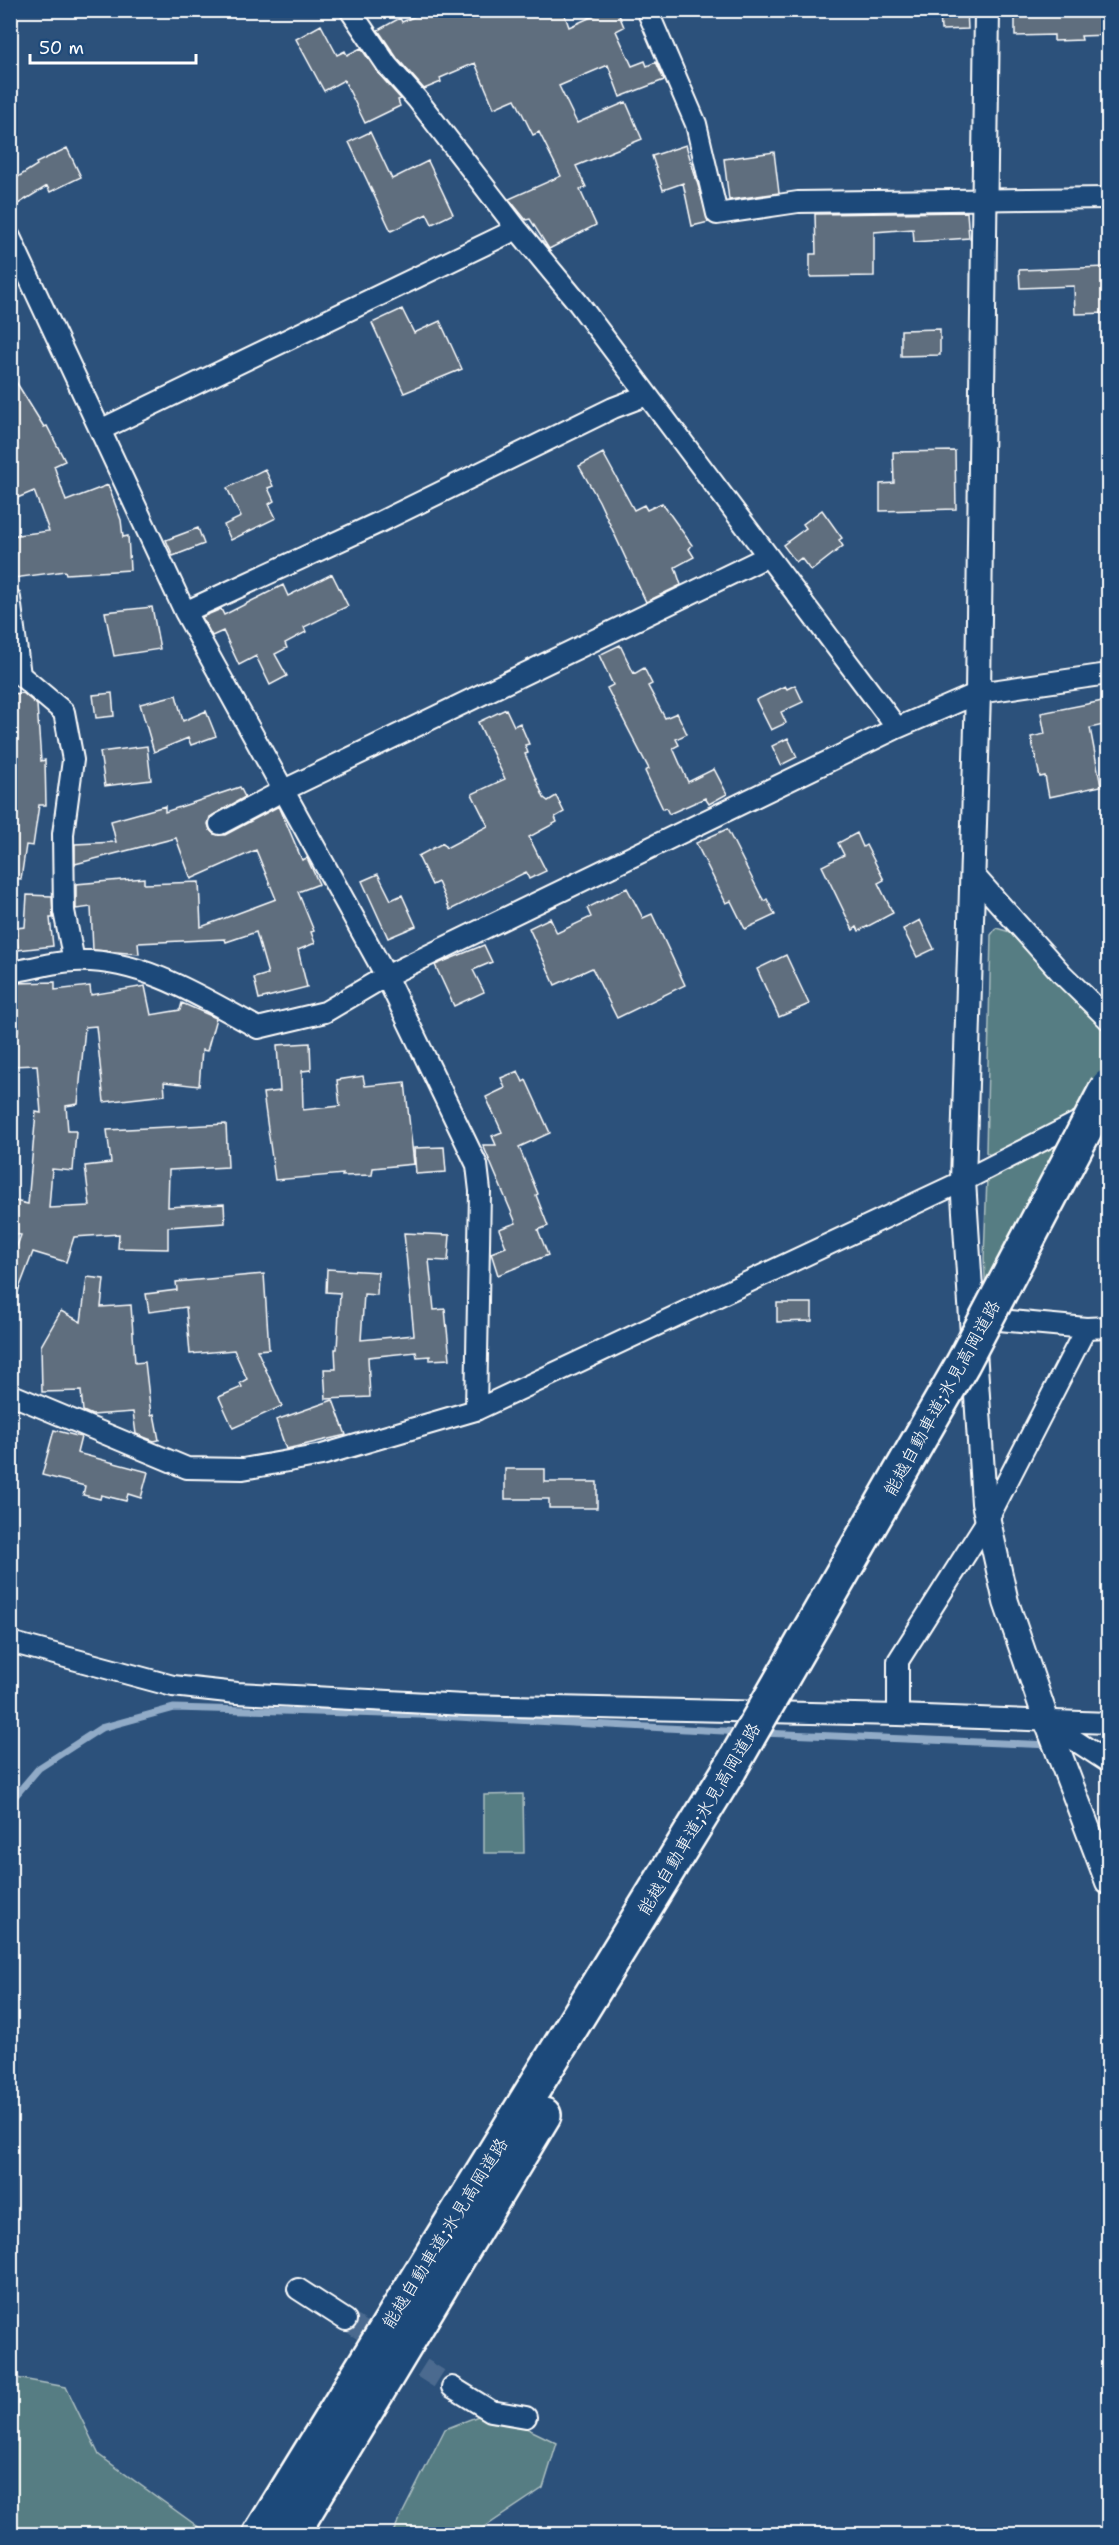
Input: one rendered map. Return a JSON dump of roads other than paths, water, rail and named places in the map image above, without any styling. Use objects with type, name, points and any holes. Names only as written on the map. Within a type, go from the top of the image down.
[{"type":"highway","name":"能越自動車道;氷見高岡道路","points":[[260,2535],[740,1772],[963,1363],[1108,1086]]},
{"type":"highway","name":"能越自動車道;氷見高岡道路","points":[[292,2535],[1029,1280],[1108,1129]]},
{"type":"street","points":[[350,10],[387,65],[417,99],[517,229],[579,304],[897,728]]},
{"type":"street","points":[[647,10],[696,124],[717,214],[798,202],[1108,198]]},
{"type":"street","points":[[987,10],[978,693],[963,1181],[984,1503],[1006,1602],[1047,1722],[1108,1882]]},
{"type":"street","points":[[100,430],[517,229]]},
{"type":"street","points":[[10,237],[184,612],[386,976],[477,1165],[480,1191],[476,1410]]},
{"type":"street","points":[[184,612],[380,522],[613,408],[647,395]]},
{"type":"street","points":[[220,824],[284,790],[768,556]]},
{"type":"street","points":[[10,598],[20,675],[64,712],[73,760],[63,834],[64,911],[74,962]]},
{"type":"street","points":[[10,972],[74,962],[141,970],[201,996],[258,1028],[325,1012],[386,976],[897,728],[978,693],[1108,674]]},
{"type":"street","points":[[973,874],[1062,974],[1108,1019]]},
{"type":"street","points":[[10,1394],[187,1468],[243,1469],[322,1455],[476,1410],[963,1181],[1108,1107]]},
{"type":"street","points":[[972,1317],[1108,1328]]},
{"type":"street","points":[[898,1715],[898,1661],[988,1519],[1086,1328]]},
{"type":"street","points":[[10,1642],[173,1686],[237,1693],[465,1705],[898,1715],[1108,1724]]},
{"type":"street","points":[[1047,1722],[1108,1762]]},
{"type":"street","points":[[298,2289],[346,2320]]},
{"type":"street","points":[[452,2386],[492,2411],[526,2417]]},
{"type":"waterway","points":[[10,1802],[39,1768],[101,1728],[174,1708],[420,1715],[742,1732]]},
{"type":"waterway","points":[[762,1733],[1051,1745]]},
{"type":"waterway","points":[[1095,1746],[1108,1747]]},
{"type":"tunnel","points":[[346,2320],[452,2387]]}]
